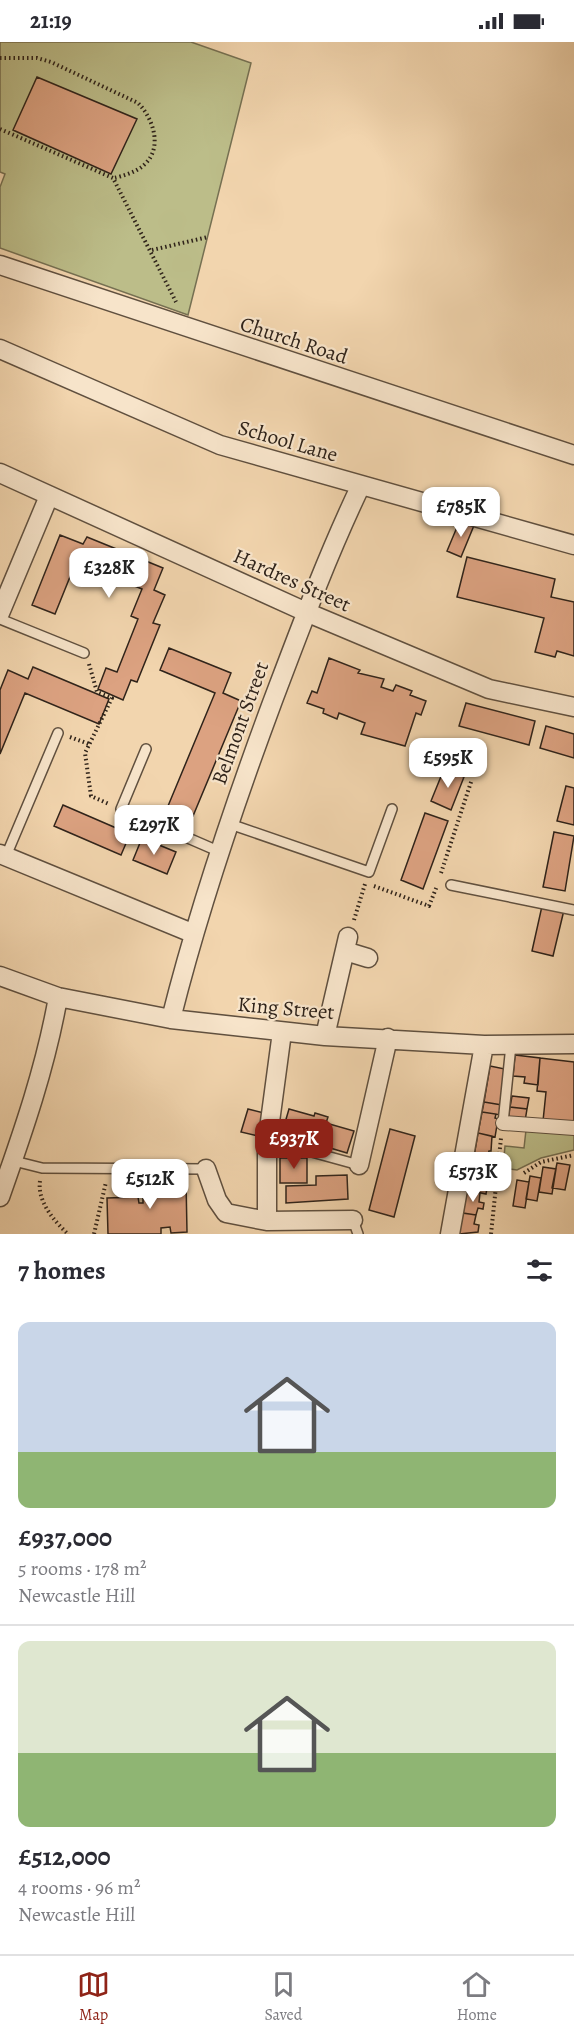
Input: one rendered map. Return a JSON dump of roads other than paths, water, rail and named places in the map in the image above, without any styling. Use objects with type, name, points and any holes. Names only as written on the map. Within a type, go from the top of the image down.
[{"type":"street","name":"Church Road","points":[[0,265],[574,455]]},
{"type":"street","name":"School Lane","points":[[0,349],[220,445],[574,545]]},
{"type":"street","name":"Hardres Street","points":[[0,473],[306,612],[489,688],[574,707]]},
{"type":"street","name":"Belmont Street","points":[[171,1019],[192,933],[227,823],[306,612],[361,485]]},
{"type":"street","points":[[0,614],[8,569],[49,496]]},
{"type":"street","points":[[3,855],[192,933]]},
{"type":"street","points":[[325,1036],[346,944],[368,958]]},
{"type":"street","name":"King Street","points":[[0,976],[58,997],[171,1019],[282,1032],[484,1045],[511,1045],[573,1038]]},
{"type":"street","points":[[2,1187],[14,1161],[51,1035],[58,997]]},
{"type":"street","points":[[267,1221],[268,1140],[282,1032]]},
{"type":"street","points":[[359,1165],[388,1038]]},
{"type":"street","points":[[450,1234],[484,1045]]},
{"type":"street","points":[[503,1123],[574,1128]]},
{"type":"street","points":[[206,1170],[217,1200],[226,1213],[267,1221],[355,1227]]},
{"type":"lane","points":[[0,619],[84,653]]},
{"type":"lane","points":[[3,855],[58,733]]},
{"type":"lane","points":[[146,749],[121,808],[218,851]]},
{"type":"lane","points":[[227,823],[369,872],[392,809]]},
{"type":"lane","points":[[451,885],[574,910]]},
{"type":"lane","points":[[503,1123],[511,1045]]},
{"type":"lane","points":[[268,1140],[359,1165]]},
{"type":"lane","points":[[14,1161],[42,1168],[206,1170]]}]
